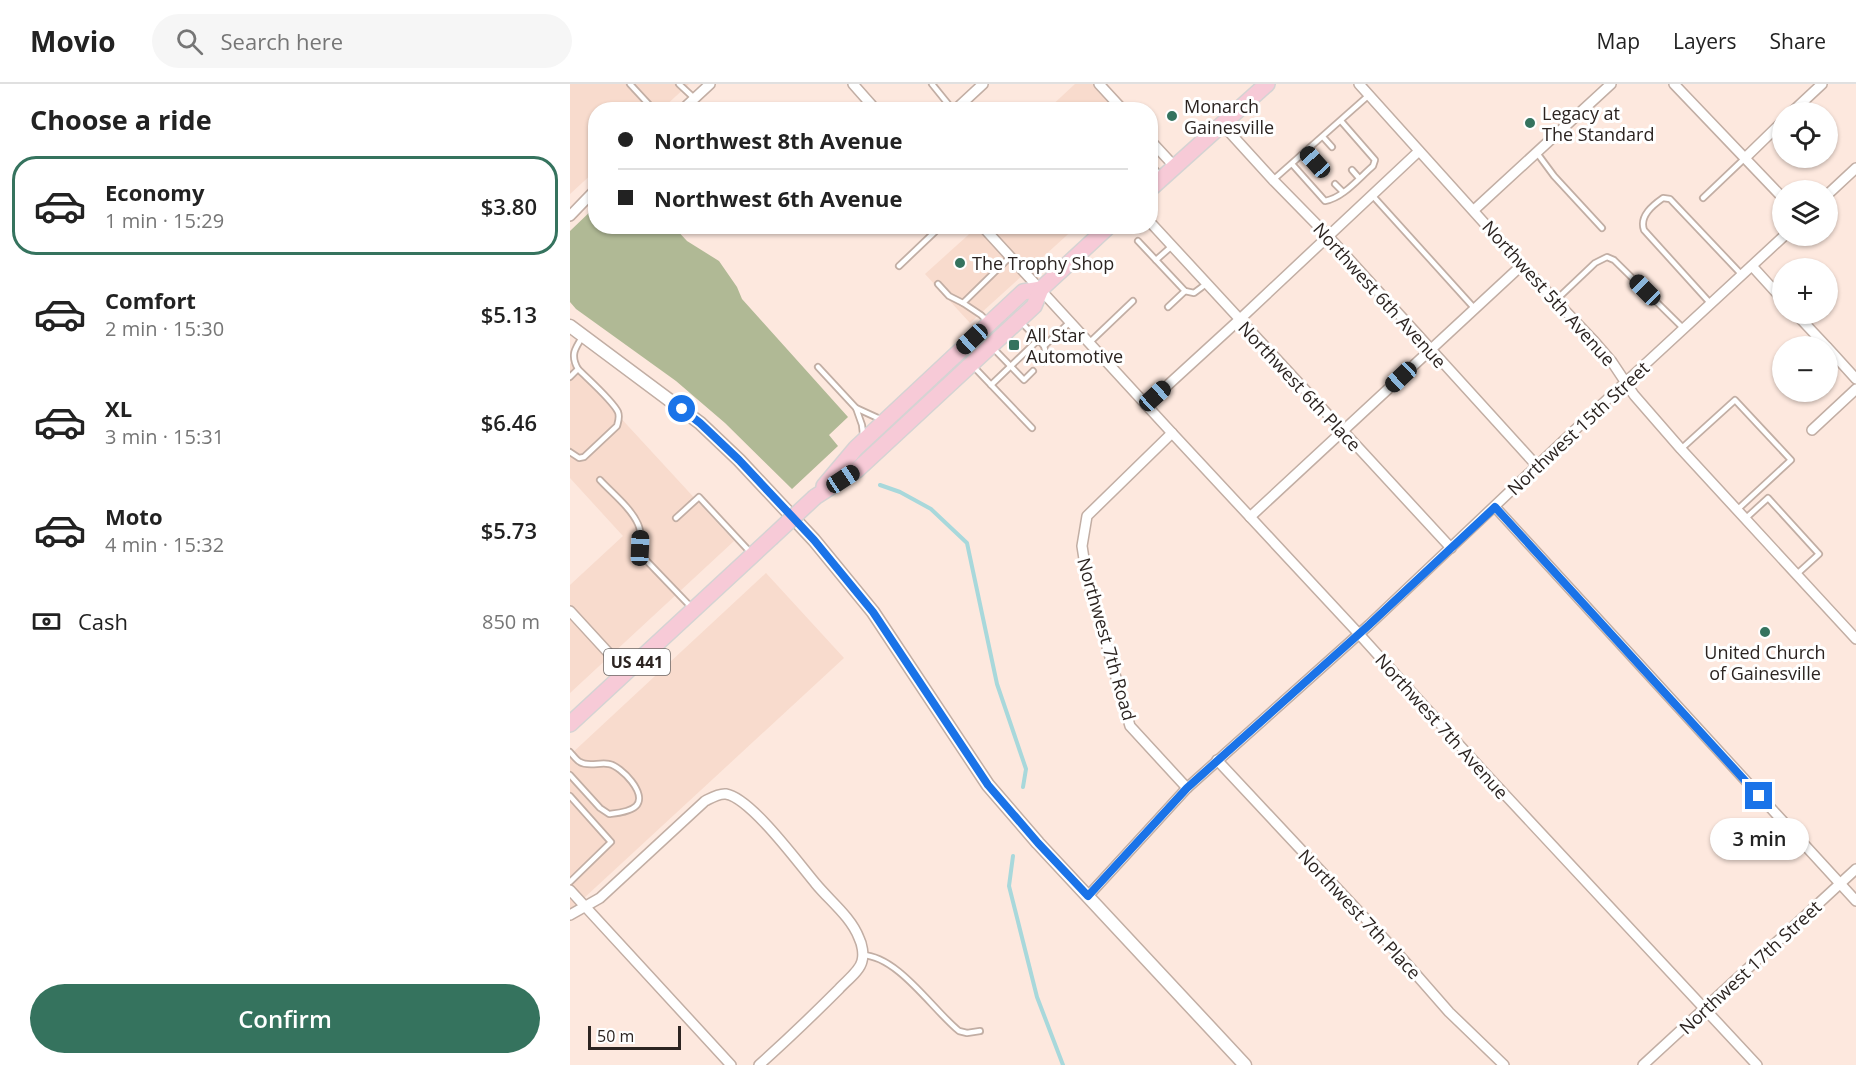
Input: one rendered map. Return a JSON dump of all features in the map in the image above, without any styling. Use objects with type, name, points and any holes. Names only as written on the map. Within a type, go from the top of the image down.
[{"type":"main road","points":[[1158,182],[1267,84]]},
{"type":"main road","name":"US 441","points":[[815,497],[857,470],[1034,306],[1041,289],[1100,234]]},
{"type":"main road","name":"US 441","points":[[570,724],[815,497],[846,458],[1023,292],[1041,289]]},
{"type":"street","points":[[690,102],[710,84]]},
{"type":"street","points":[[852,84],[869,102]]},
{"type":"street","points":[[963,102],[983,84]]},
{"type":"street","points":[[1099,84],[1116,102]]},
{"type":"street","name":"Northwest 5th Avenue","points":[[1359,84],[1522,265],[1600,347],[1634,394],[1681,449],[1856,639]]},
{"type":"street","points":[[1474,210],[1611,84]]},
{"type":"street","points":[[1674,84],[1772,186]]},
{"type":"street","points":[[1803,102],[1822,84]]},
{"type":"street","name":"Northwest 6th Avenue","points":[[1222,124],[1328,236],[1537,466]]},
{"type":"street","points":[[1745,158],[1772,132]]},
{"type":"street","points":[[1158,149],[1175,167]]},
{"type":"street","points":[[1146,405],[1419,151]]},
{"type":"street","points":[[1838,185],[1856,168]]},
{"type":"street","points":[[570,216],[588,197]]},
{"type":"street","name":"Northwest 6th Place","points":[[1158,231],[1451,548]]},
{"type":"street","name":"Northwest 7th Avenue","points":[[989,234],[1757,1065]]},
{"type":"street","name":"Northwest 15th Street","points":[[1088,896],[1187,788],[1359,634],[1774,246]]},
{"type":"street","points":[[1250,517],[1522,265]]},
{"type":"street","points":[[1752,266],[1772,288]]},
{"type":"street","points":[[1805,324],[1817,336]]},
{"type":"street","points":[[570,326],[700,423],[739,460],[814,540],[873,612],[988,785],[1038,843],[1245,1065]]},
{"type":"street","points":[[1838,359],[1856,379]]},
{"type":"street","points":[[1812,430],[1856,389]]},
{"type":"street","name":"Northwest 7th Road","points":[[1172,433],[1087,516],[1082,546],[1087,578],[1130,726],[1187,788]]},
{"type":"street","points":[[1495,507],[1856,901]]},
{"type":"street","points":[[570,611],[626,672]]},
{"type":"street","name":"Northwest 7th Place","points":[[1217,760],[1393,948],[1449,1012],[1504,1065]]},
{"type":"street","points":[[570,915],[600,898],[705,801],[716,795],[725,794],[737,798],[756,814],[787,848],[849,921],[859,937],[862,958],[854,974],[802,1027],[759,1065]]},
{"type":"street","name":"Northwest 17th Street","points":[[1643,1065],[1856,869]]},
{"type":"street","points":[[570,890],[731,1065]]},
{"type":"lane","points":[[630,84],[647,102]]},
{"type":"lane","points":[[679,84],[694,98]]},
{"type":"lane","points":[[932,84],[947,102]]},
{"type":"lane","points":[[1273,180],[1369,95]]},
{"type":"lane","points":[[1292,164],[1325,201],[1334,200],[1375,164],[1375,160],[1341,121]]},
{"type":"lane","points":[[1323,137],[1332,147]]},
{"type":"lane","points":[[1306,152],[1315,162]]},
{"type":"lane","points":[[1536,153],[1602,228]]},
{"type":"lane","points":[[1703,198],[1745,158]]},
{"type":"lane","points":[[1352,170],[1359,178]]},
{"type":"lane","points":[[1158,173],[1163,178]]},
{"type":"lane","points":[[1335,184],[1342,192]]},
{"type":"lane","points":[[1372,195],[1475,309]]},
{"type":"lane","points":[[1711,304],[1644,230],[1643,220],[1652,207],[1663,198],[1670,200],[1742,275]]},
{"type":"lane","points":[[899,266],[933,234]]},
{"type":"lane","points":[[1138,241],[1185,291],[1194,293],[1206,283]]},
{"type":"lane","points":[[1156,260],[1172,246]]},
{"type":"lane","points":[[963,303],[1010,257]]},
{"type":"lane","points":[[1556,300],[1595,263],[1607,257],[1614,260],[1684,329]]},
{"type":"lane","points":[[938,284],[949,296],[981,315],[989,324]]},
{"type":"lane","points":[[1168,307],[1185,291]]},
{"type":"lane","points":[[1089,343],[1133,301]]},
{"type":"lane","points":[[1019,320],[1044,346],[1047,357],[1043,362]]},
{"type":"lane","points":[[1044,346],[1070,322]]},
{"type":"lane","points":[[570,452],[579,458],[584,457],[617,426],[619,420],[614,406],[574,362],[574,350],[583,336]]},
{"type":"lane","points":[[991,385],[1038,340]]},
{"type":"lane","points":[[991,346],[1024,380],[1033,371]]},
{"type":"lane","points":[[971,364],[1032,428]]},
{"type":"lane","points":[[818,367],[856,408],[879,419],[889,418]]},
{"type":"lane","points":[[570,376],[578,369]]},
{"type":"lane","points":[[1681,449],[1735,400],[1791,460],[1737,510]]},
{"type":"lane","points":[[856,408],[863,429],[863,442]]},
{"type":"lane","points":[[600,480],[631,513],[638,525],[640,548],[644,558],[693,610]]},
{"type":"lane","points":[[676,518],[699,497],[753,555]]},
{"type":"lane","points":[[1745,519],[1768,498],[1819,554],[1797,574]]},
{"type":"lane","points":[[570,752],[579,762],[615,765],[627,775],[637,790],[640,800],[632,809],[609,814],[600,808],[570,775]]},
{"type":"lane","points":[[570,796],[611,842],[570,882]]},
{"type":"lane","points":[[862,958],[869,955],[894,968],[959,1030],[967,1033],[980,1031]]},
{"type":"shaded area","points":[[570,84],[689,84],[670,102],[588,102],[588,177],[570,194]]},
{"type":"shaded area","points":[[1075,84],[1107,84],[1124,102],[1056,102]]},
{"type":"shaded area","points":[[969,234],[1068,234],[970,323],[925,274]]},
{"type":"shaded area","points":[[570,363],[734,541],[570,693],[570,585],[623,536],[570,478]]},
{"type":"shaded area","points":[[766,573],[844,658],[570,911],[570,755]]},
{"type":"green space","points":[[588,214],[588,234],[680,234],[687,241],[719,261],[737,287],[742,299],[848,417],[829,435],[838,446],[792,489],[725,423],[676,381],[576,309],[570,302],[570,231]]},
{"type":"waterway","points":[[880,485],[900,492],[931,509],[967,543],[997,684],[1026,769],[1023,787]]},
{"type":"waterway","points":[[1013,856],[1009,886],[1037,997],[1063,1065]]},
{"type":"place","name":"Monarch Gainesville","points":[[1172,116]]},
{"type":"place","name":"Legacy at The Standard","points":[[1530,123]]},
{"type":"place","name":"The Trophy Shop","points":[[960,263]]},
{"type":"place","name":"All Star Automotive","points":[[1014,345]]},
{"type":"place","name":"United Church of Gainesville","points":[[1765,632]]},
{"type":"route","points":[[682,409],[739,460],[814,540],[873,612],[988,785],[1088,896],[1187,788],[1369,625],[1495,507],[1759,796]]}]
